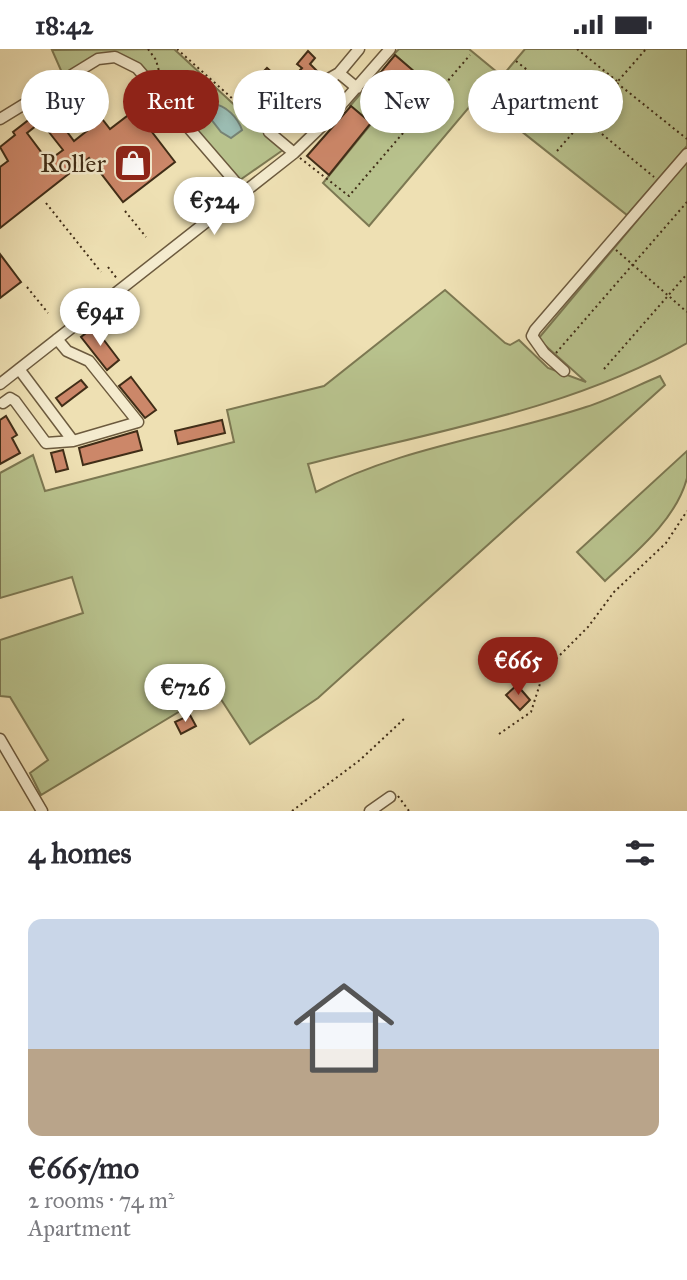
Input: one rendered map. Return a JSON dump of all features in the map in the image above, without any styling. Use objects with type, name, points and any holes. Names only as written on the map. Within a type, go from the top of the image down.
[{"type":"street","points":[[342,70],[359,49]]},
{"type":"street","points":[[0,384],[294,153],[357,88],[390,49]]},
{"type":"street","points":[[0,119],[105,57],[125,60],[139,70]]},
{"type":"street","points":[[346,79],[357,88]]},
{"type":"street","points":[[193,133],[244,192]]},
{"type":"street","points":[[271,133],[294,153]]},
{"type":"street","points":[[564,371],[533,339],[535,330],[687,153]]},
{"type":"street","points":[[3,403],[10,398],[15,401],[46,443],[73,441],[138,422],[89,361],[67,351],[57,339]]},
{"type":"street","points":[[19,369],[73,441]]},
{"type":"street","points":[[0,739],[42,811]]},
{"type":"street","points":[[370,811],[394,794]]},
{"type":"path","points":[[148,49],[159,70]]},
{"type":"path","points":[[177,49],[233,99]]},
{"type":"path","points":[[577,49],[602,70]]},
{"type":"path","points":[[623,75],[646,49]]},
{"type":"path","points":[[294,153],[349,196],[470,55]]},
{"type":"path","points":[[516,61],[527,70]]},
{"type":"path","points":[[623,87],[687,139]]},
{"type":"path","points":[[557,151],[573,133]]},
{"type":"path","points":[[603,133],[658,180]]},
{"type":"path","points":[[551,359],[687,202]]},
{"type":"path","points":[[46,203],[101,272]]},
{"type":"path","points":[[125,211],[146,237]]},
{"type":"path","points":[[609,245],[687,312]]},
{"type":"path","points":[[108,267],[124,287]]},
{"type":"path","points":[[604,369],[687,274]]},
{"type":"path","points":[[27,287],[48,313]]},
{"type":"path","points":[[499,734],[531,712],[544,671],[588,627],[614,592],[666,543],[687,511]]},
{"type":"path","points":[[292,811],[359,760],[405,718]]},
{"type":"path","points":[[394,794],[409,811]]},
{"type":"green space","points":[[174,49],[197,70],[132,70],[113,55],[76,70],[61,70],[52,50]]},
{"type":"green space","points":[[399,49],[469,49],[494,70],[468,70],[468,109],[454,125],[454,70],[413,70],[394,54]]},
{"type":"green space","points":[[525,49],[687,49],[687,146],[627,215],[524,133],[623,133],[623,70],[507,70]]},
{"type":"green space","points":[[219,91],[233,104],[233,133],[265,133],[283,150],[240,180],[198,133],[219,133]]},
{"type":"green space","points":[[360,94],[360,115],[350,106]]},
{"type":"green space","points":[[364,133],[447,133],[369,226],[323,183]]},
{"type":"green space","points":[[687,161],[687,343],[643,366],[550,402],[454,429],[308,464],[316,492],[381,464],[586,407],[660,376],[665,385],[318,698],[250,744],[215,690],[41,795],[30,773],[48,760],[10,697],[0,696],[0,640],[83,613],[72,577],[0,598],[0,473],[33,455],[45,491],[234,442],[227,410],[324,386],[445,290],[505,343],[510,345],[519,340],[548,368],[586,382],[538,339]]},
{"type":"green space","points":[[687,451],[687,478],[674,508],[653,535],[605,581],[577,552]]},
{"type":"water","points":[[219,106],[233,115],[233,133],[238,133],[231,138],[221,132]]},
{"type":"building","points":[[308,51],[315,58],[310,64],[316,70],[300,70],[302,68],[297,64]]},
{"type":"building","points":[[395,55],[412,70],[382,70]]},
{"type":"building","points":[[351,106],[360,114],[360,133],[363,133],[329,175],[307,156],[327,133],[346,133],[346,112]]},
{"type":"building","points":[[123,119],[123,133],[153,133],[175,162],[123,202],[89,158],[0,228],[0,167],[8,161],[0,147],[15,135],[13,132],[21,126],[21,133],[27,133],[48,161],[63,150],[50,133],[68,133],[74,141],[84,133],[109,133],[109,128]]},
{"type":"building","points":[[0,254],[21,282],[0,298]]},
{"type":"building","points":[[94,327],[119,360],[107,370],[81,337]]},
{"type":"building","points":[[131,377],[156,410],[145,418],[119,386]]},
{"type":"building","points":[[81,380],[87,387],[62,406],[56,398]]},
{"type":"building","points":[[6,416],[17,435],[12,438],[20,453],[0,464],[0,420]]},
{"type":"building","points":[[222,420],[225,433],[178,444],[175,431]]},
{"type":"building","points":[[137,431],[142,450],[83,465],[79,448]]},
{"type":"building","points":[[63,450],[68,469],[56,472],[51,453]]},
{"type":"building","points":[[517,685],[530,700],[520,710],[506,695]]},
{"type":"building","points":[[190,715],[196,726],[181,734],[175,722]]},
{"type":"place","name":"Roller","points":[[133,163]]}]
